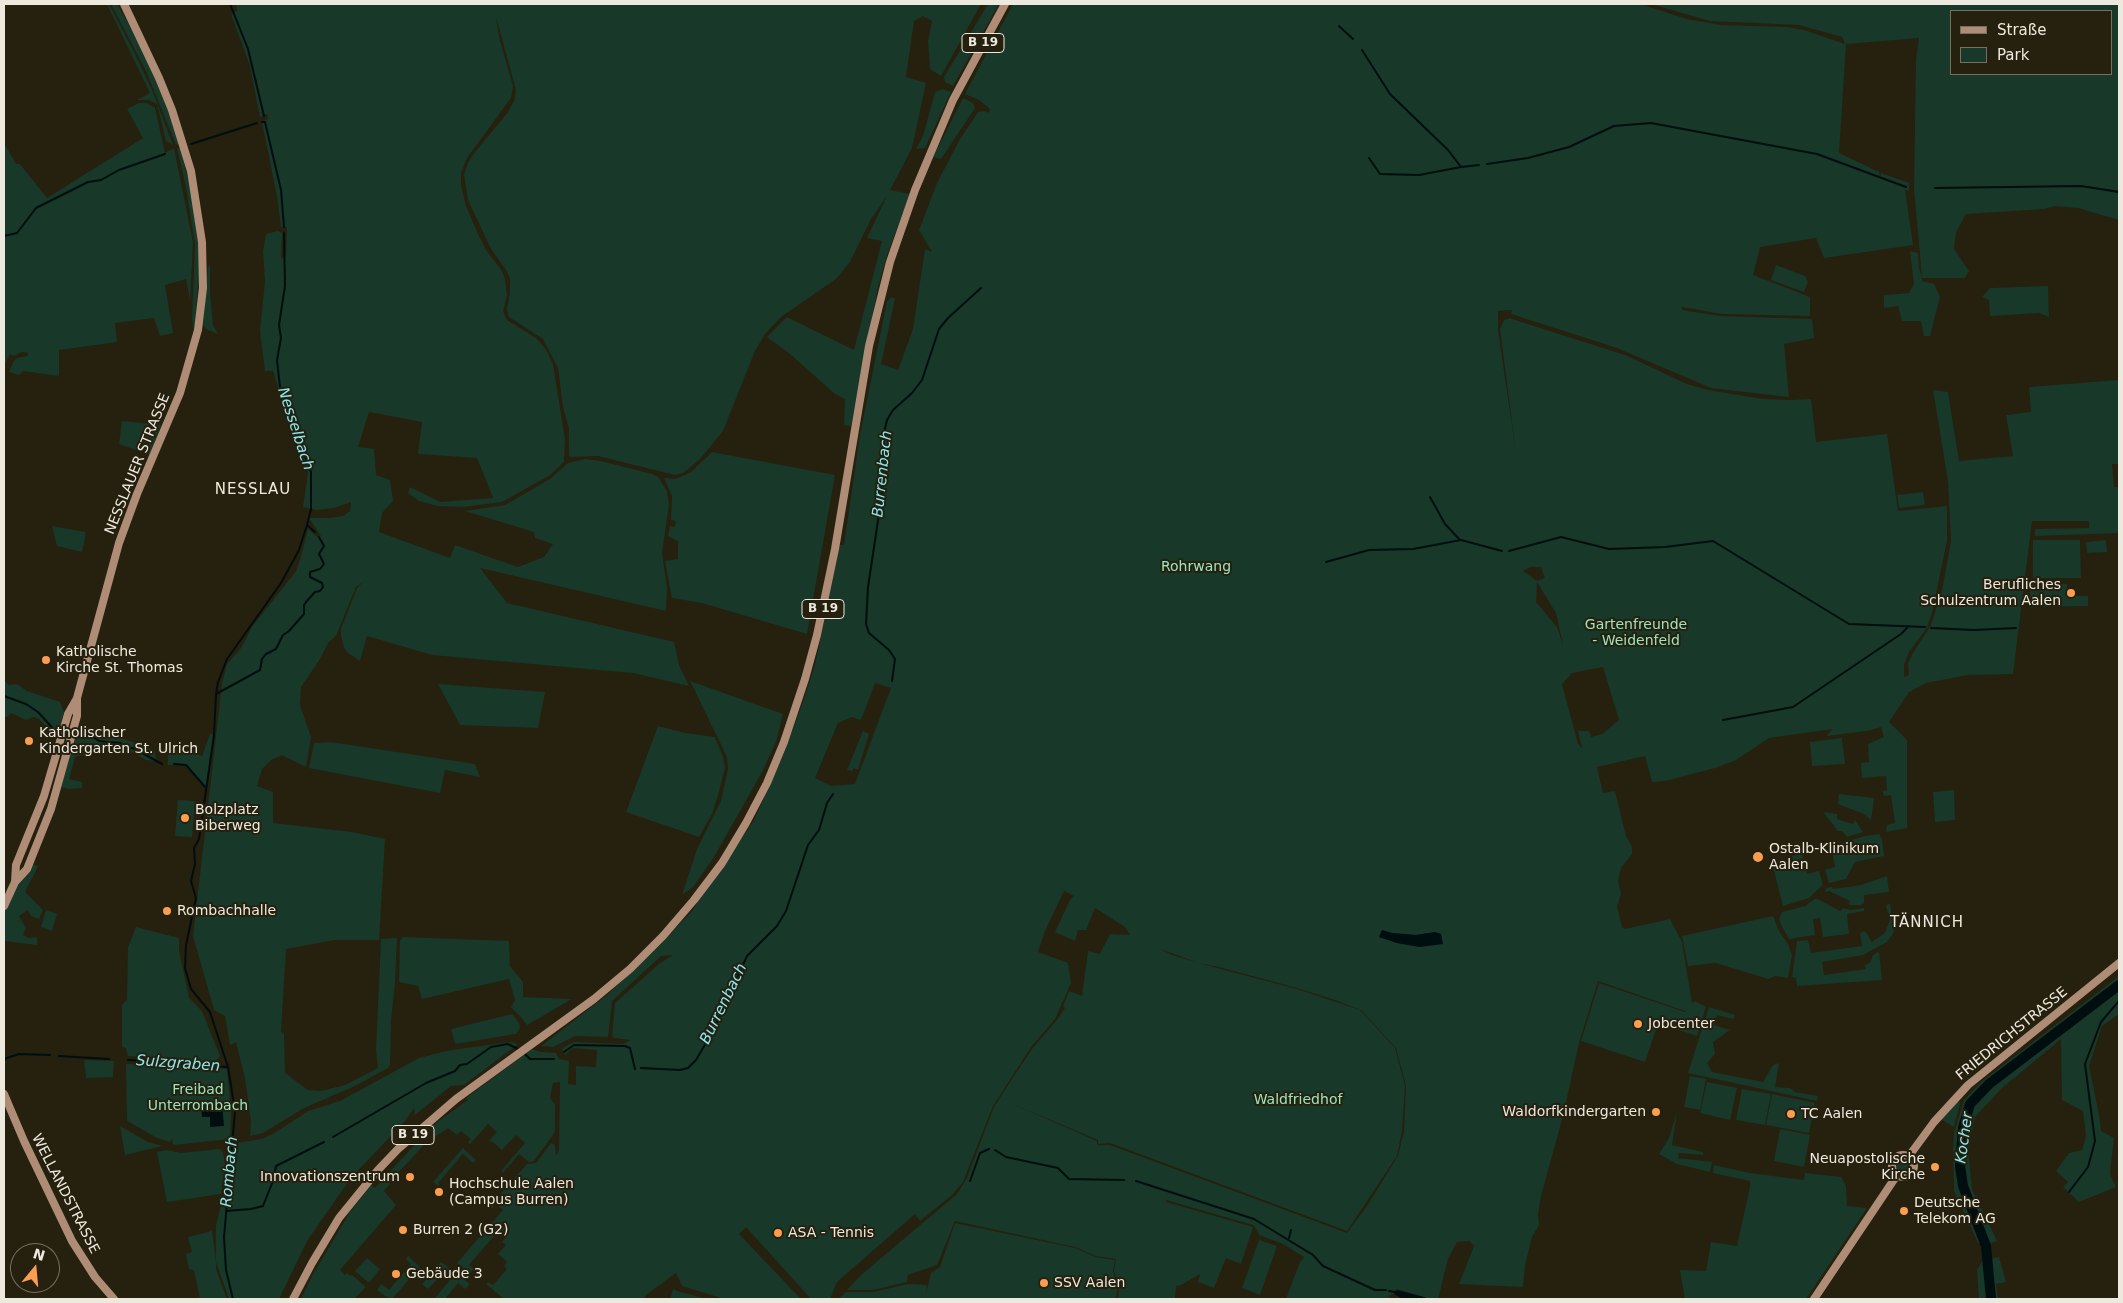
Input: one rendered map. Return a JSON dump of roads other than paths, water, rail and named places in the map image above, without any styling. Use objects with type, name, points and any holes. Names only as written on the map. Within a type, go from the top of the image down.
[{"type":"main road","name":"NESSLAUER STRASSE","points":[[15,882],[16,865],[44,796],[68,714],[77,698],[120,542],[137,494],[180,393],[198,327],[203,288],[202,242],[191,170],[172,110],[124,4]]},
{"type":"main road","name":"B 19","points":[[293,1299],[329,1234],[349,1205],[378,1170],[423,1126],[456,1099],[612,984],[647,952],[679,918],[708,882],[730,850],[767,783],[791,721],[817,635],[835,549],[869,346],[884,284],[915,190],[953,100],[1006,4]]},
{"type":"main road","name":"NESSLAUER STRASSE","points":[[4,906],[15,882],[28,869],[52,809],[77,716],[77,698]]},
{"type":"main road","name":"FRIEDRICHSTRASSE","points":[[1909,1156],[1942,1112],[1981,1074],[2119,963]]},
{"type":"main road","name":"WELLANDSTRASSE","points":[[4,1094],[24,1141],[72,1241],[95,1277],[114,1299]]},
{"type":"main road","name":"FRIEDRICHSTRASSE","points":[[1902,1155],[1909,1156],[1914,1164],[1912,1172],[1906,1176],[1897,1175],[1893,1168],[1894,1160],[1902,1155]]},
{"type":"main road","name":"FRIEDRICHSTRASSE","points":[[1814,1299],[1897,1175]]},
{"type":"waterway","name":"Nesselbach","points":[[230,4],[248,49],[264,116]]},
{"type":"waterway","points":[[1339,26],[1353,39]]},
{"type":"waterway","points":[[1362,50],[1390,94],[1448,150],[1461,167],[1479,165]]},
{"type":"waterway","name":"Nesselbach","points":[[262,122],[265,122],[281,190],[284,227]]},
{"type":"waterway","points":[[191,144],[257,123]]},
{"type":"waterway","points":[[1487,164],[1528,158],[1569,147],[1614,126],[1651,123],[1817,154],[1906,187]]},
{"type":"waterway","points":[[4,236],[17,233],[36,208],[88,182],[101,180],[119,170],[165,154]]},
{"type":"waterway","points":[[1369,158],[1380,174],[1419,175],[1461,167]]},
{"type":"waterway","points":[[1935,188],[2081,186],[2119,192]]},
{"type":"waterway","name":"Nesselbach","points":[[284,233],[285,286],[279,325],[281,338],[277,360],[280,387],[287,400],[292,422],[311,472],[311,509],[307,525],[315,532]]},
{"type":"waterway","name":"Burrenbach","points":[[892,681],[895,659],[889,650],[869,633],[866,624],[868,587],[882,494],[881,468],[884,433],[887,420],[893,410],[912,393],[922,380],[939,329],[948,318],[981,288]]},
{"type":"waterway","points":[[1430,497],[1445,524],[1460,540]]},
{"type":"waterway","points":[[216,694],[218,682],[227,659],[281,583],[299,550],[307,525]]},
{"type":"waterway","name":"Rombach","points":[[233,1299],[226,1270],[224,1237],[235,1111],[228,1067],[210,1012],[191,989],[185,968],[186,945],[196,898],[191,881],[195,864],[194,848],[199,839],[214,735],[216,694],[260,670],[262,659],[266,654],[276,649],[283,635],[304,614],[306,602],[315,592],[320,591],[323,587],[322,583],[310,577],[310,572],[320,569],[324,564],[319,554],[324,546],[319,537]]},
{"type":"waterway","points":[[1509,551],[1561,537],[1609,549],[1665,547],[1713,541],[1849,624],[1925,627]]},
{"type":"waterway","points":[[1326,562],[1369,550],[1413,549],[1461,540],[1502,551]]},
{"type":"waterway","points":[[1723,720],[1793,707],[1901,634],[1909,626]]},
{"type":"waterway","points":[[1931,628],[1974,630],[2016,628]]},
{"type":"waterway","points":[[4,696],[26,704],[38,712],[58,734]]},
{"type":"waterway","points":[[75,738],[86,732],[99,741],[120,743],[126,748],[133,748],[162,764]]},
{"type":"waterway","points":[[174,764],[186,765],[206,788]]},
{"type":"waterway","name":"Burrenbach","points":[[641,1068],[680,1070],[688,1068],[696,1060],[713,1031],[747,956],[777,926],[786,911],[808,845],[819,830],[827,803],[833,794]]},
{"type":"waterway","name":"Kocher","points":[[1991,1299],[1986,1246],[1963,1186],[1960,1166],[1963,1128],[1970,1104],[1989,1084],[2119,985]]},
{"type":"waterway","points":[[2069,1192],[2088,1167],[2095,1141],[2085,1064],[2101,1022],[2119,1001]]},
{"type":"waterway","name":"Burrenbach","points":[[333,1137],[426,1083],[455,1071],[460,1065],[467,1064],[491,1047],[508,1044],[520,1050]]},
{"type":"waterway","name":"Burrenbach","points":[[564,1052],[574,1045],[625,1046],[630,1048],[635,1069]]},
{"type":"waterway","name":"Burrenbach","points":[[524,1053],[530,1059],[554,1059]]},
{"type":"waterway","name":"Sulzgraben","points":[[4,1059],[19,1054],[50,1055]]},
{"type":"waterway","name":"Sulzgraben","points":[[59,1056],[109,1059]]},
{"type":"waterway","name":"Sulzgraben","points":[[128,1060],[228,1067]]},
{"type":"waterway","name":"Burrenbach","points":[[226,1211],[263,1206],[273,1181],[276,1166],[324,1142]]},
{"type":"waterway","points":[[970,1181],[980,1153],[989,1149]]},
{"type":"waterway","points":[[995,1150],[1006,1157],[1058,1168],[1069,1179],[1124,1180]]},
{"type":"waterway","points":[[1136,1181],[1254,1219],[1313,1255],[1323,1266],[1375,1290],[1386,1290]]},
{"type":"waterway","points":[[1289,1238],[1291,1230]]},
{"type":"waterway","points":[[1389,1291],[1395,1292]]},
{"type":"place","name":"Berufliches Schulzentrum Aalen","points":[[2071,593]]},
{"type":"place","name":"Katholische Kirche St. Thomas","points":[[46,660]]},
{"type":"place","name":"Katholischer Kindergarten St. Ulrich","points":[[29,741]]},
{"type":"place","name":"Bolzplatz Biberweg","points":[[185,818]]},
{"type":"place","name":"Ostalb-Klinikum Aalen","points":[[1758,857]]},
{"type":"place","name":"Rombachhalle","points":[[167,911]]},
{"type":"place","name":"Jobcenter","points":[[1638,1024]]},
{"type":"place","name":"Waldorfkindergarten","points":[[1656,1112]]},
{"type":"place","name":"TC Aalen","points":[[1791,1114]]},
{"type":"place","name":"Neuapostolische Kirche","points":[[1935,1167]]},
{"type":"place","name":"Innovationszentrum","points":[[410,1177]]},
{"type":"place","name":"Hochschule Aalen (Campus Burren)","points":[[439,1192]]},
{"type":"place","name":"Deutsche Telekom AG","points":[[1904,1211]]},
{"type":"place","name":"Burren 2 (G2)","points":[[403,1230]]},
{"type":"place","name":"ASA - Tennis","points":[[778,1233]]},
{"type":"place","name":"Gebäude 3","points":[[396,1274]]},
{"type":"place","name":"SSV Aalen","points":[[1044,1283]]},
{"type":"district","name":"NESSLAU","points":[[253,490]]},
{"type":"district","name":"TÄNNICH","points":[[1927,923]]},
{"type":"park label","name":"Rohrwang","points":[[1196,567]]},
{"type":"park label","name":"Gartenfreunde - Weidenfeld","points":[[1636,634]]},
{"type":"park label","name":"Freibad Unterrombach","points":[[198,1098]]},
{"type":"park label","name":"Waldfriedhof","points":[[1298,1100]]}]
